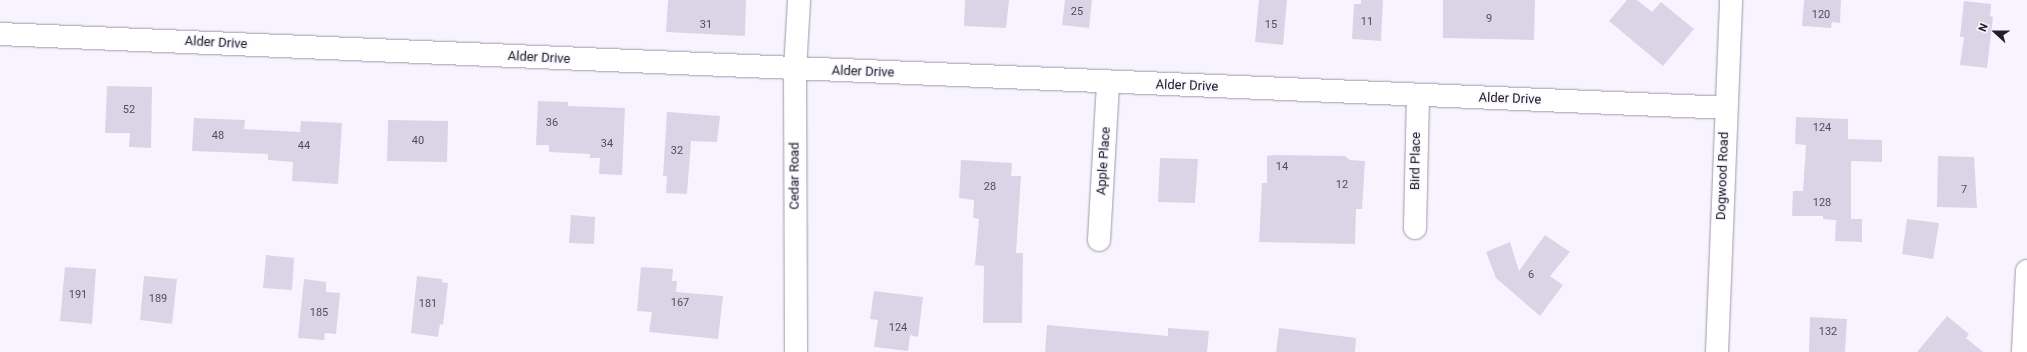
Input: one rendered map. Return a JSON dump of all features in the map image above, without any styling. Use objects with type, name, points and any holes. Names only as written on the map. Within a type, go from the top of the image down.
[{"type":"street","name":"Cedar Road","points":[[796,352],[795,70],[799,0]]},
{"type":"street","name":"Dogwood Road","points":[[1717,352],[1730,0]]},
{"type":"street","name":"Alder Drive","points":[[0,34],[795,70],[1726,108]]},
{"type":"street","name":"Apple Place","points":[[1099,240],[1108,82]]},
{"type":"street","name":"Bird Place","points":[[1415,228],[1418,95]]},
{"type":"street","points":[[2023,352],[2027,271]]},
{"type":"building","points":[[668,0],[746,0],[745,36],[666,32]]},
{"type":"building","points":[[965,0],[1009,0],[1006,28],[964,26]]},
{"type":"building","points":[[1065,0],[1092,0],[1089,28],[1062,25]]},
{"type":"building","points":[[1259,0],[1287,0],[1283,45],[1255,42]]},
{"type":"building","points":[[1361,0],[1383,0],[1381,41],[1352,39],[1354,4],[1361,4]]},
{"type":"building","points":[[1443,0],[1535,0],[1534,40],[1443,38]]},
{"type":"building","points":[[1627,0],[1637,0],[1652,12],[1661,2],[1694,29],[1663,66],[1609,21]]},
{"type":"building","points":[[1804,0],[1841,0],[1840,23],[1832,22],[1831,28],[1802,26]]},
{"type":"building","points":[[1964,1],[1991,4],[1990,16],[1993,17],[1987,68],[1960,65],[1964,37],[1960,37]]},
{"type":"building","points":[[107,86],[152,87],[151,148],[129,147],[130,133],[105,133]]},
{"type":"building","points":[[538,101],[568,102],[568,106],[625,108],[622,175],[599,174],[600,158],[590,158],[590,154],[549,152],[549,145],[536,145]]},
{"type":"building","points":[[667,112],[720,116],[717,142],[691,141],[687,194],[666,193],[667,176],[663,176]]},
{"type":"building","points":[[1796,117],[1848,119],[1848,139],[1882,140],[1882,162],[1851,161],[1851,219],[1862,219],[1862,242],[1835,241],[1836,220],[1823,219],[1823,216],[1792,216],[1793,191],[1803,191],[1806,145],[1795,144]]},
{"type":"building","points":[[194,118],[245,120],[244,129],[300,132],[301,121],[342,123],[338,184],[292,181],[293,162],[268,160],[268,154],[192,151]]},
{"type":"building","points":[[388,120],[448,121],[447,162],[387,161]]},
{"type":"building","points":[[1267,156],[1345,156],[1350,160],[1365,161],[1362,209],[1356,209],[1355,244],[1259,242],[1262,183],[1267,183]]},
{"type":"building","points":[[1938,156],[1974,157],[1977,208],[1937,207]]},
{"type":"building","points":[[1160,158],[1198,159],[1195,203],[1158,202]]},
{"type":"building","points":[[961,160],[1012,163],[1011,176],[1021,176],[1016,253],[1023,253],[1022,323],[983,323],[984,266],[975,265],[979,219],[973,218],[974,200],[959,198]]},
{"type":"building","points":[[571,215],[595,217],[594,244],[569,243]]},
{"type":"building","points":[[1907,219],[1939,223],[1933,259],[1902,254]]},
{"type":"building","points":[[1545,235],[1570,252],[1550,276],[1563,285],[1540,316],[1496,278],[1486,252],[1510,242],[1519,271]]},
{"type":"building","points":[[266,255],[294,258],[292,290],[263,288]]},
{"type":"building","points":[[65,267],[96,269],[92,324],[60,321]]},
{"type":"building","points":[[641,267],[673,269],[672,281],[677,281],[676,292],[723,296],[718,339],[649,332],[652,312],[637,311]]},
{"type":"building","points":[[144,276],[177,279],[172,324],[140,320]]},
{"type":"building","points":[[417,276],[442,279],[442,282],[448,283],[443,325],[440,324],[438,337],[411,333]]},
{"type":"building","points":[[304,279],[326,282],[326,292],[340,293],[336,334],[325,333],[324,340],[298,338]]},
{"type":"building","points":[[874,291],[923,297],[918,337],[910,335],[908,351],[874,347],[878,320],[870,319]]},
{"type":"building","points":[[1947,316],[1969,334],[1966,338],[1983,352],[1917,352]]},
{"type":"building","points":[[1810,317],[1847,319],[1845,352],[1809,352]]},
{"type":"building","points":[[1047,325],[1168,336],[1168,328],[1209,331],[1207,352],[1045,352]]},
{"type":"building","points":[[1279,328],[1356,338],[1355,352],[1276,352]]}]
